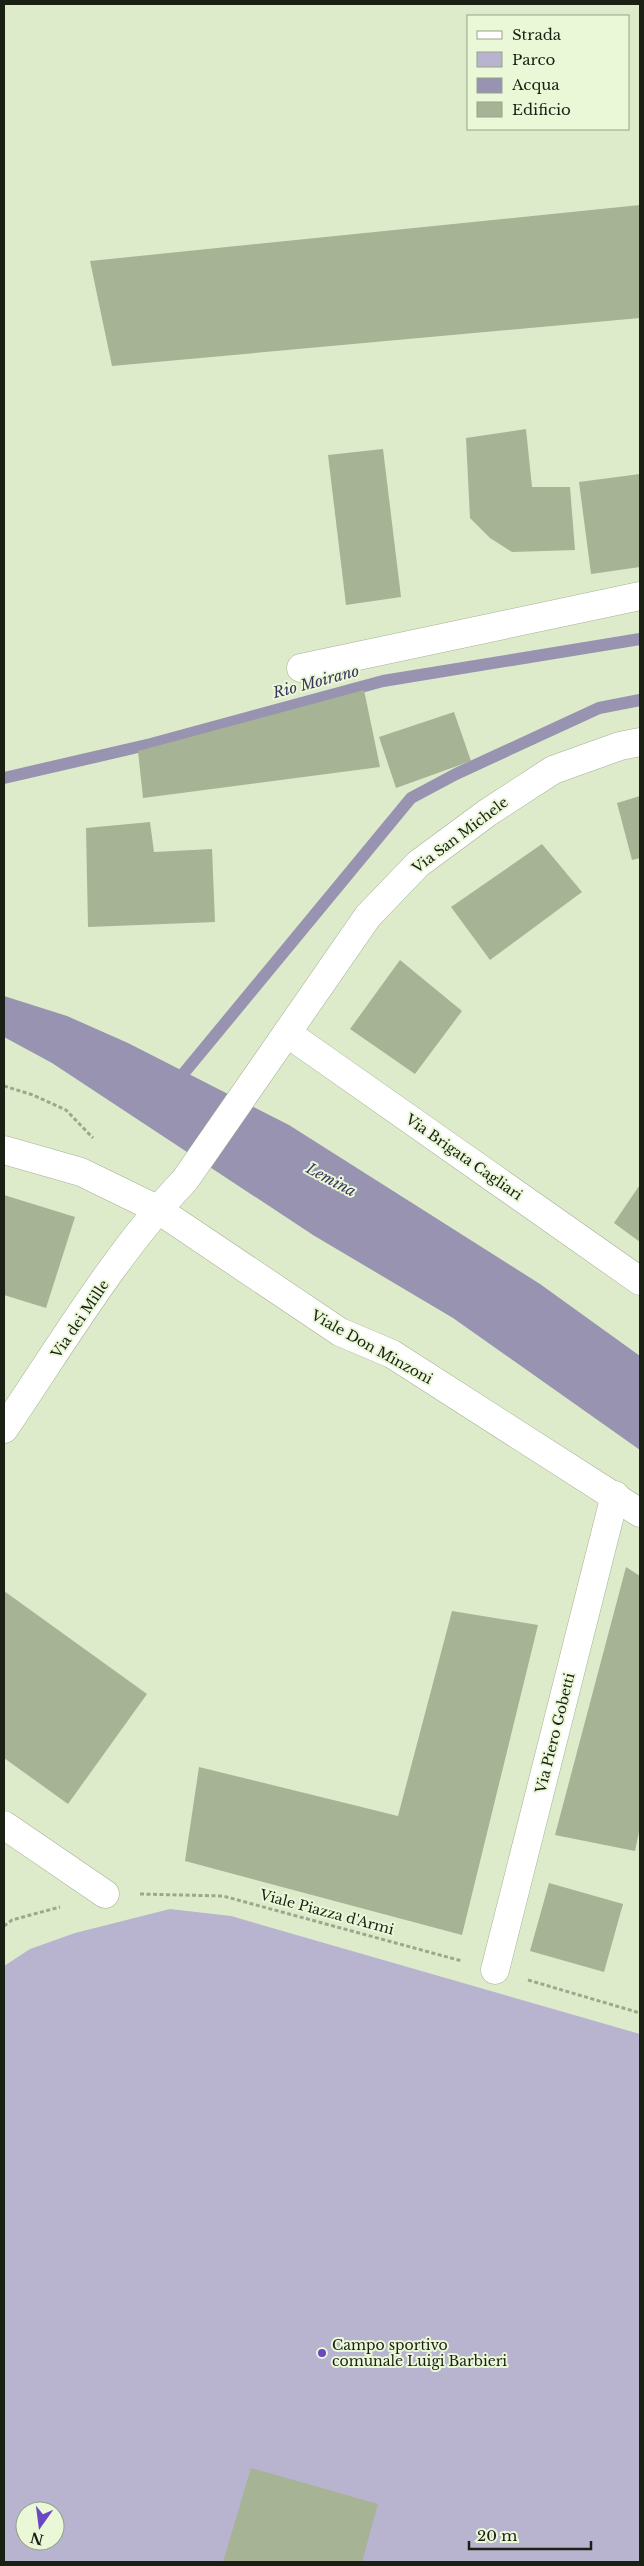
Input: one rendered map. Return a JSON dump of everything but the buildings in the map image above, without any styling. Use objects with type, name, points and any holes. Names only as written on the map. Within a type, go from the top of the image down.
[{"type":"street","points":[[301,668],[640,596]]},
{"type":"street","name":"Via San Michele","points":[[157,1209],[185,1180],[368,916],[418,864],[487,813],[553,770],[620,746],[640,742]]},
{"type":"street","name":"Via Brigata Cagliari","points":[[287,1033],[640,1281]]},
{"type":"street","name":"Viale Don Minzoni","points":[[4,1150],[81,1172],[157,1209],[340,1332],[392,1354],[615,1495],[640,1513]]},
{"type":"street","name":"Via dei Mille","points":[[4,1429],[157,1209]]},
{"type":"street","name":"Via Piero Gobetti","points":[[495,1970],[615,1495]]},
{"type":"street","points":[[4,1825],[105,1894]]},
{"type":"path","points":[[4,1086],[33,1095],[66,1110],[93,1137],[81,1172]]},
{"type":"path","name":"Viale Piazza d'Armi","points":[[4,1926],[12,1920],[105,1894],[223,1896],[495,1970],[640,2013]]},
{"type":"green space","name":"Campo sportivo comunale Luigi Barbieri","points":[[170,1909],[231,1916],[640,2034],[640,2562],[4,2562],[4,1966],[30,1949],[75,1933]]},
{"type":"water","name":"Lemina","points":[[4,996],[67,1016],[128,1043],[289,1125],[540,1284],[640,1356],[640,1450],[453,1318],[313,1235],[52,1063],[4,1037]]},
{"type":"waterway","name":"Rio Moirano","points":[[4,778],[151,744],[383,681],[640,639]]},
{"type":"waterway","name":"Rio Moirano","points":[[174,1085],[411,798],[456,774],[599,708],[640,700]]},
{"type":"place","name":"Campo sportivo comunale Luigi Barbieri","points":[[322,2353]]}]
